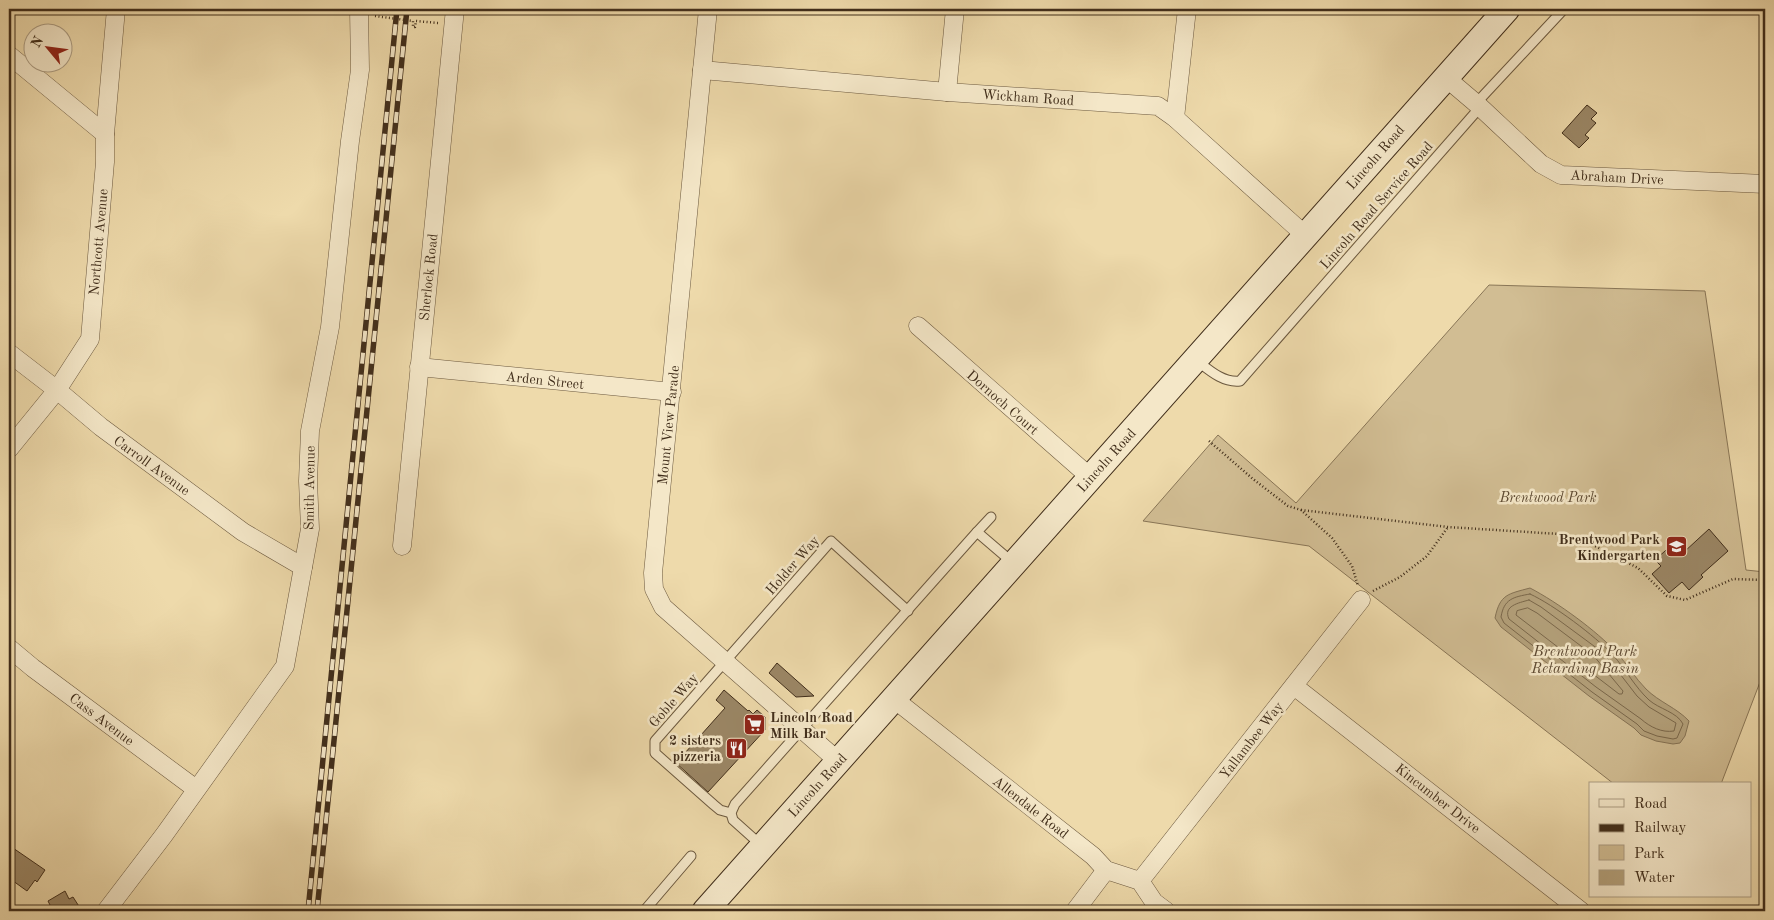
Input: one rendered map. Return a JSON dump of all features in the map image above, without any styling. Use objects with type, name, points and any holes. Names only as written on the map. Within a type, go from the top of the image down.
[{"type":"main road","name":"Lincoln Road","points":[[705,911],[1507,9]]},
{"type":"street","name":"Northcott Avenue","points":[[9,449],[57,390],[90,338],[116,9]]},
{"type":"street","name":"Mount View Parade","points":[[708,9],[653,573],[654,589],[663,607],[838,761]]},
{"type":"street","points":[[947,92],[955,9]]},
{"type":"street","points":[[1175,118],[1187,9]]},
{"type":"street","name":"Smith Avenue","points":[[106,911],[285,666],[310,529],[308,481],[310,431],[330,327],[349,151],[360,70],[359,11]]},
{"type":"street","name":"Sherlock Road","points":[[402,546],[454,17]]},
{"type":"street","points":[[9,55],[105,134]]},
{"type":"street","name":"Wickham Road","points":[[702,70],[947,92],[1158,106],[1175,118],[1306,236]]},
{"type":"street","name":"Abraham Drive","points":[[1445,77],[1541,164],[1561,175],[1765,184]]},
{"type":"street","name":"Dornoch Court","points":[[918,326],[1090,477]]},
{"type":"street","name":"Carroll Avenue","points":[[9,353],[57,390],[101,428],[243,532],[303,567]]},
{"type":"street","name":"Arden Street","points":[[419,367],[672,392]]},
{"type":"street","name":"Yallambee Way","points":[[1140,881],[1361,600]]},
{"type":"street","name":"Cass Avenue","points":[[9,648],[33,668],[196,789]]},
{"type":"street","name":"Kincumber Drive","points":[[1294,686],[1581,911]]},
{"type":"street","name":"Allendale Road","points":[[894,699],[1093,856],[1106,870],[1140,881]]},
{"type":"street","points":[[1075,911],[1106,870]]},
{"type":"street","points":[[1140,881],[1154,902],[1166,911]]},
{"type":"lane","name":"Lincoln Road Service Road","points":[[1196,360],[1214,374],[1233,382],[1240,381],[1475,113],[1481,98],[1564,9]]},
{"type":"lane","points":[[762,846],[734,820],[731,813],[735,804],[991,517]]},
{"type":"lane","points":[[978,532],[1014,564]]},
{"type":"lane","name":"Holder Way","points":[[725,662],[831,541],[908,611]]},
{"type":"lane","name":"Goble Way","points":[[725,662],[655,742],[655,753],[714,806],[731,813]]},
{"type":"lane","points":[[644,911],[691,856]]},
{"type":"path","points":[[359,11],[413,21],[412,27],[415,27],[416,21],[454,17]]},
{"type":"path","points":[[1209,441],[1288,506],[1301,510],[1448,527],[1559,534],[1587,542],[1638,568],[1667,596],[1685,600],[1733,578],[1765,580]]},
{"type":"path","points":[[1301,510],[1332,538],[1352,566],[1361,600],[1377,588],[1400,577],[1427,556],[1448,527]]},
{"type":"green space","name":"Brentwood Park","points":[[1489,285],[1705,291],[1746,570],[1765,572],[1765,669],[1722,782],[1611,782],[1309,546],[1143,521],[1218,435],[1296,503]]},
{"type":"water","name":"Brentwood Park Retarding Basin","points":[[1530,588],[1588,626],[1617,653],[1646,689],[1689,721],[1685,736],[1680,743],[1673,744],[1656,741],[1641,735],[1501,627],[1495,618],[1499,604],[1506,596]]},
{"type":"building","points":[[1587,105],[1597,113],[1591,119],[1596,123],[1585,135],[1589,138],[1579,148],[1562,133]]},
{"type":"building","points":[[1709,529],[1728,551],[1701,575],[1703,577],[1689,590],[1682,582],[1669,593],[1652,574],[1661,566],[1655,560],[1675,542],[1684,552]]},
{"type":"building","points":[[777,663],[814,696],[796,697],[769,673]]},
{"type":"building","points":[[724,690],[748,711],[753,714],[757,710],[765,717],[765,730],[708,792],[676,763],[725,708],[716,700]]},
{"type":"building","points":[[13,848],[45,870],[37,882],[35,880],[27,891],[9,878],[9,854]]},
{"type":"building","points":[[65,891],[69,899],[73,897],[82,911],[47,911],[52,909],[48,901]]},
{"type":"railway","points":[[308,911],[397,9]]},
{"type":"railway","points":[[317,911],[407,9]]},
{"type":"place","name":"Brentwood Park Kindergarten","points":[[1676,547]]},
{"type":"place","name":"Lincoln Road Milk Bar","points":[[754,725]]},
{"type":"place","name":"2 sisters pizzeria","points":[[737,748]]}]
